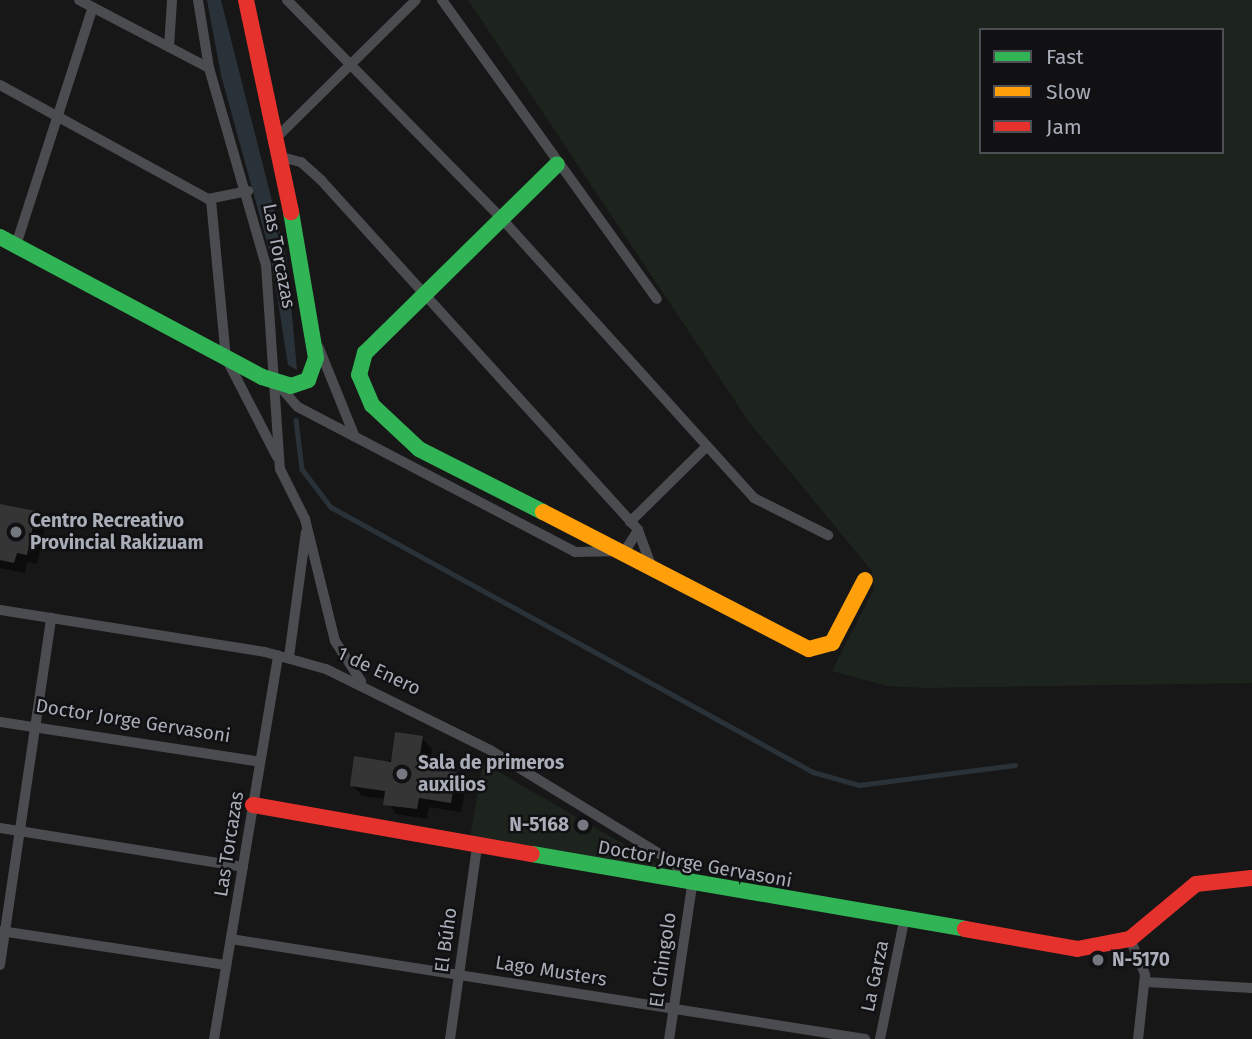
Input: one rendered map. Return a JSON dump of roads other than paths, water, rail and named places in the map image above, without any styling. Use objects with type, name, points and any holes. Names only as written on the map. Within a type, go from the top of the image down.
[{"type":"street","points":[[79,0],[209,68]]},
{"type":"street","points":[[169,47],[172,0]]},
{"type":"street","name":"Las Torcazas","points":[[198,0],[209,68],[248,191],[271,297],[278,458],[305,519],[335,641],[365,685]]},
{"type":"street","points":[[246,0],[317,344],[355,437]]},
{"type":"street","points":[[287,0],[354,62],[502,219],[754,498],[828,535]]},
{"type":"street","points":[[276,148],[354,62],[416,0]]},
{"type":"street","points":[[442,0],[557,164],[657,299]]},
{"type":"street","points":[[16,246],[93,7]]},
{"type":"street","points":[[0,85],[211,200],[248,191]]},
{"type":"street","points":[[276,148],[315,173],[634,526],[652,568]]},
{"type":"street","points":[[557,164],[360,360],[361,384],[381,417],[419,449],[815,650],[832,643],[864,580]]},
{"type":"street","points":[[211,200],[226,358],[278,458]]},
{"type":"street","points":[[0,237],[276,382],[291,386],[308,380],[317,344]]},
{"type":"street","points":[[276,382],[298,407],[575,552],[620,552],[634,545],[634,526],[707,446]]},
{"type":"street","name":"Las Torcazas","points":[[214,1039],[260,762],[283,656],[305,519]]},
{"type":"street","name":"1 de Enero","points":[[0,610],[283,656],[365,685],[527,771],[680,866],[692,886]]},
{"type":"street","points":[[0,965],[2,931],[20,831],[51,618]]},
{"type":"street","name":"Doctor Jorge Gervasoni","points":[[0,722],[260,762]]},
{"type":"street","name":"Doctor Jorge Gervasoni","points":[[253,804],[692,886],[1077,949],[1130,939]]},
{"type":"street","points":[[0,828],[243,867]]},
{"type":"street","name":"El Búho","points":[[450,1039],[477,846]]},
{"type":"street","points":[[1138,1039],[1146,982],[1130,939],[1184,890],[1252,877]]},
{"type":"street","name":"El Chingolo","points":[[669,1039],[692,886]]},
{"type":"street","name":"La Garza","points":[[880,1039],[904,921]]},
{"type":"street","points":[[2,931],[226,965]]},
{"type":"street","name":"Lago Musters","points":[[231,939],[865,1039]]},
{"type":"street","points":[[1146,982],[1252,988]]},
{"type":"waterway","points":[[296,420],[302,469],[331,507],[813,772],[859,785],[1015,765]]},
{"type":"place","name":"Centro Recreativo Provincial Rakizuam","points":[[16,532]]},
{"type":"place","name":"Sala de primeros auxilios","points":[[402,774]]},
{"type":"place","name":"N-5168","points":[[583,825]]},
{"type":"place","name":"N-5170","points":[[1098,960]]}]
